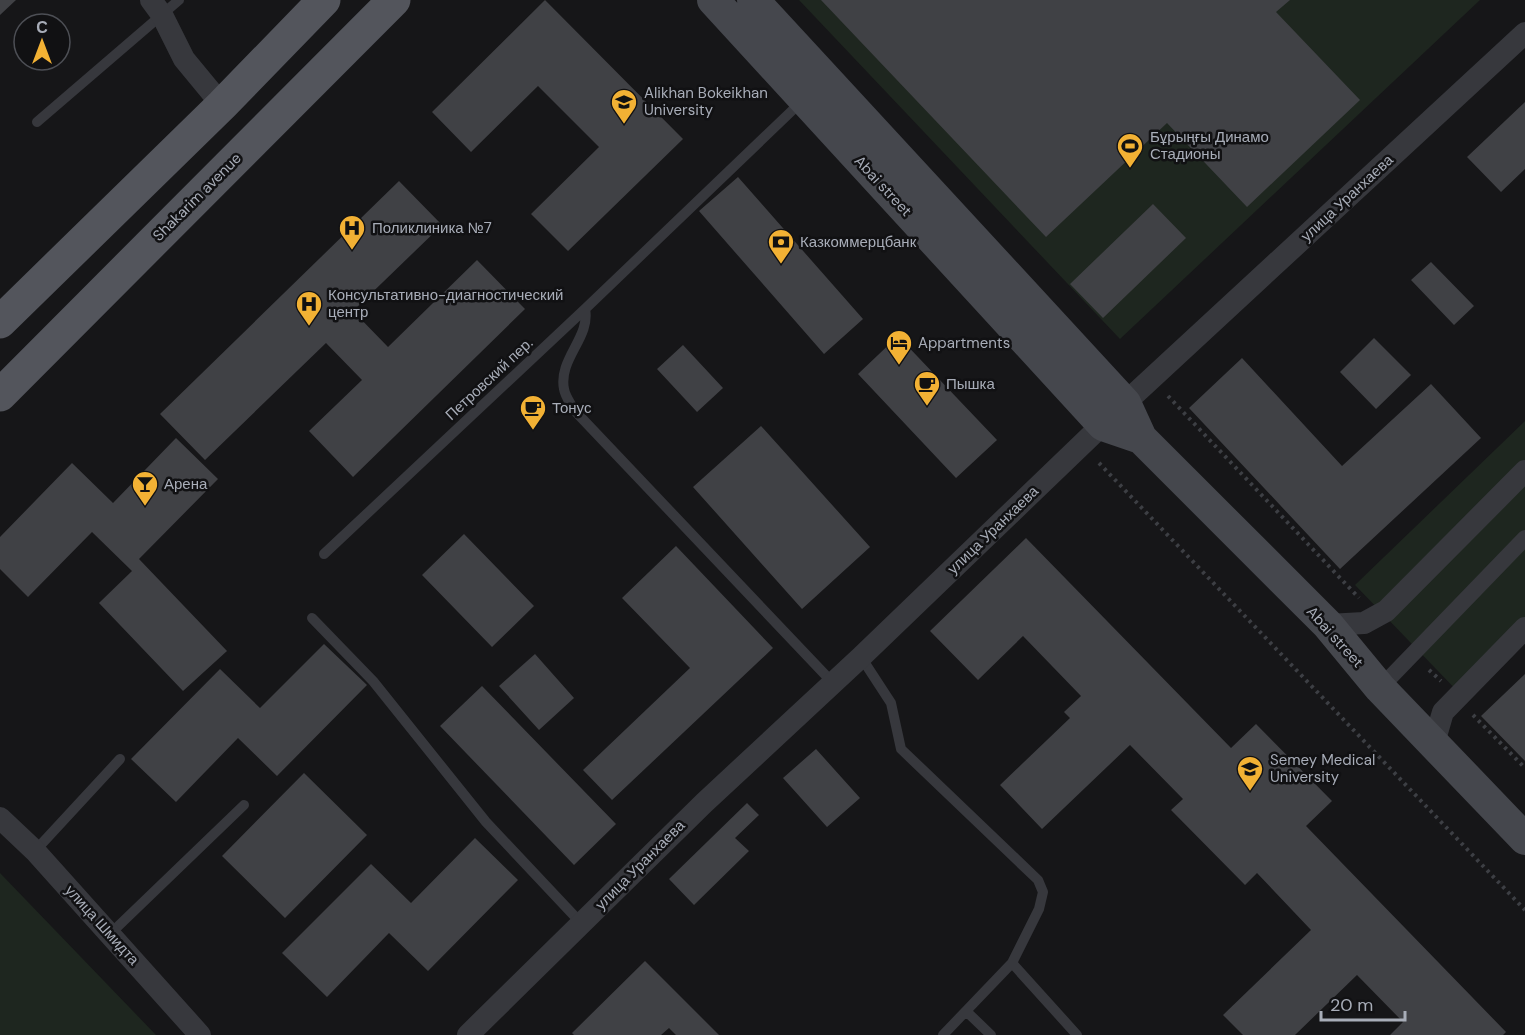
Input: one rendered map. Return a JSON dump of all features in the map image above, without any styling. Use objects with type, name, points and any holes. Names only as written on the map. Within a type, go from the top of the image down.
[{"type":"main road","points":[[0,322],[222,105],[324,0]]},
{"type":"main road","name":"Shakarim avenue","points":[[0,395],[394,0]]},
{"type":"main road","name":"Abai street","points":[[713,0],[804,100],[1092,434]]},
{"type":"main road","name":"Abai street","points":[[753,0],[1125,403],[1141,438],[1328,626],[1380,688],[1525,839]]},
{"type":"main road","points":[[1092,434],[1141,438]]},
{"type":"street","points":[[157,8],[184,59],[222,105]]},
{"type":"street","name":"улица Уранхаева","points":[[468,1035],[704,803],[861,657],[1151,378],[1525,33]]},
{"type":"street","points":[[1328,626],[1364,623],[1386,611],[1525,471]]},
{"type":"street","points":[[1380,688],[1525,538]]},
{"type":"street","points":[[1434,743],[1443,712],[1525,628]]},
{"type":"street","name":"улица Шмидта","points":[[0,818],[35,850],[200,1035]]},
{"type":"lane","points":[[37,122],[157,8],[179,0]]},
{"type":"lane","name":"Петровский пер.","points":[[324,554],[804,100]]},
{"type":"lane","points":[[585,309],[587,319],[563,372],[564,390],[574,410],[833,683]]},
{"type":"lane","points":[[312,618],[372,681],[486,822],[581,923]]},
{"type":"lane","points":[[861,657],[891,703],[901,749],[1038,880],[1043,892],[1039,909],[1012,963],[943,1035]]},
{"type":"lane","points":[[35,850],[120,759]]},
{"type":"lane","points":[[110,934],[244,806]]},
{"type":"lane","points":[[1012,963],[1077,1035]]},
{"type":"lane","points":[[966,1011],[991,1035]]},
{"type":"path","points":[[1151,378],[1377,616]]},
{"type":"path","points":[[1092,434],[1525,910]]},
{"type":"path","points":[[1413,653],[1525,768]]},
{"type":"shaded area","name":"Бұрыңғы Динамо Стадионы","points":[[799,0],[1480,0],[1120,339]]},
{"type":"shaded area","points":[[1525,421],[1525,639],[1464,698],[1355,585]]},
{"type":"shaded area","points":[[0,873],[156,1035],[0,1035]]},
{"type":"building","points":[[0,0],[16,0],[0,15]]},
{"type":"building","name":"Alikhan Bokeikhan University","points":[[545,0],[683,139],[568,251],[531,214],[599,147],[538,86],[471,152],[432,112]]},
{"type":"building","name":"Бұрыңғы Динамо Стадионы","points":[[821,0],[1290,0],[1276,12],[1360,100],[1247,207],[1167,123],[1046,237]]},
{"type":"building","points":[[1525,102],[1525,169],[1501,192],[1467,157]]},
{"type":"building","name":"Казкоммерцбанк","points":[[738,177],[863,319],[824,354],[699,211]]},
{"type":"building","name":"Консультативно-диагностический центр","points":[[399,181],[442,225],[353,311],[388,347],[477,260],[525,309],[353,477],[309,431],[362,380],[326,343],[205,460],[160,414]]},
{"type":"building","points":[[1153,204],[1186,238],[1103,318],[1070,284]]},
{"type":"building","points":[[1431,262],[1474,306],[1454,325],[1411,280]]},
{"type":"building","name":"Пышка","points":[[898,336],[997,440],[956,478],[858,374]]},
{"type":"building","points":[[1374,338],[1411,375],[1376,409],[1340,372]]},
{"type":"building","points":[[683,345],[723,388],[697,412],[657,369]]},
{"type":"building","points":[[1242,358],[1342,466],[1431,384],[1481,438],[1340,569],[1189,408]]},
{"type":"building","points":[[761,426],[870,547],[802,609],[693,487]]},
{"type":"building","points":[[176,438],[218,479],[139,559],[227,651],[183,691],[99,603],[132,571],[92,532],[28,597],[0,569],[0,537],[72,463],[113,503]]},
{"type":"building","points":[[464,534],[534,606],[492,647],[422,575]]},
{"type":"building","name":"Semey Medical University","points":[[1026,538],[1231,748],[1256,724],[1332,801],[1306,826],[1506,1032],[1503,1035],[1390,1035],[1403,1022],[1357,975],[1295,1035],[1243,1035],[1223,1015],[1311,930],[1257,873],[1245,885],[1171,810],[1183,799],[1130,745],[1042,829],[1000,785],[1070,718],[1064,712],[1081,696],[1023,636],[978,680],[930,631]]},
{"type":"building","points":[[676,546],[773,648],[612,800],[583,770],[690,668],[622,598]]},
{"type":"building","points":[[324,644],[367,685],[277,776],[238,738],[176,802],[131,759],[220,669],[260,708]]},
{"type":"building","points":[[535,654],[574,698],[539,730],[499,686]]},
{"type":"building","points":[[1525,674],[1525,761],[1481,716]]},
{"type":"building","points":[[482,686],[616,824],[574,865],[440,726]]},
{"type":"building","points":[[816,749],[860,798],[827,827],[783,778]]},
{"type":"building","points":[[304,773],[367,835],[285,918],[222,856]]},
{"type":"building","points":[[747,803],[759,815],[735,838],[749,851],[694,905],[669,879]]},
{"type":"building","points":[[475,838],[518,880],[428,971],[389,933],[327,997],[282,953],[371,864],[411,903]]},
{"type":"building","points":[[645,961],[719,1035],[676,1035],[669,1028],[661,1035],[574,1035],[572,1033]]},
{"type":"place","name":"Alikhan Bokeikhan University","points":[[624,125]]},
{"type":"place","name":"Бұрыңғы Динамо Стадионы","points":[[1130,169]]},
{"type":"place","name":"Поликлиника №7","points":[[352,251]]},
{"type":"place","name":"Казкоммерцбанк","points":[[781,265]]},
{"type":"place","name":"Консультативно-диагностический центр","points":[[309,327]]},
{"type":"place","name":"Appartments","points":[[899,366]]},
{"type":"place","name":"Пышка","points":[[927,407]]},
{"type":"place","name":"Тонус","points":[[533,431]]},
{"type":"place","name":"Арена","points":[[145,507]]},
{"type":"place","name":"Semey Medical University","points":[[1250,792]]}]
